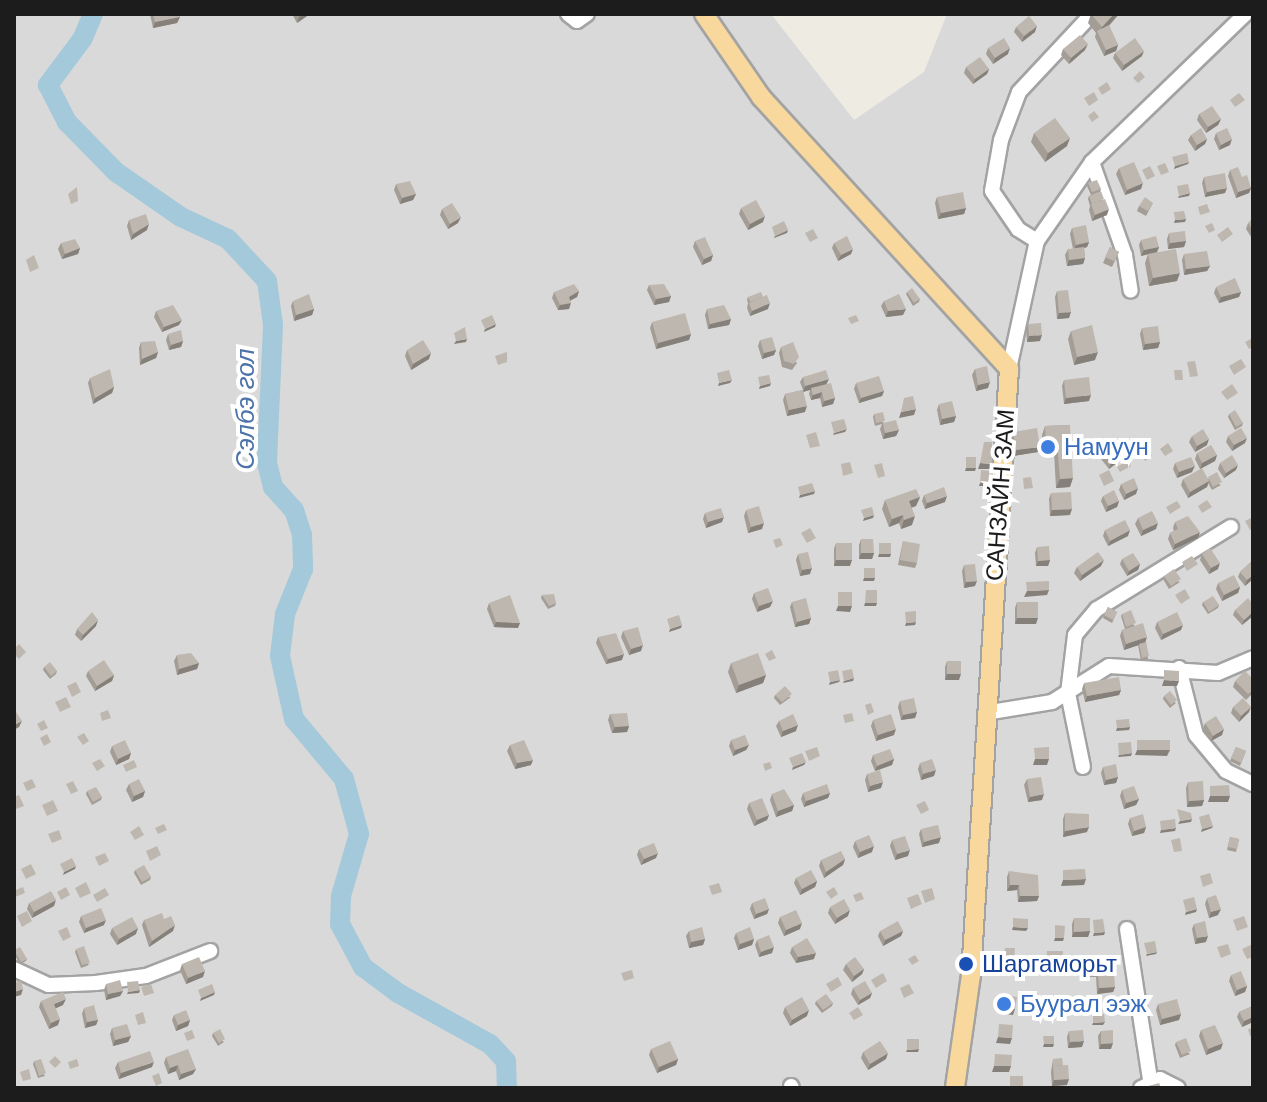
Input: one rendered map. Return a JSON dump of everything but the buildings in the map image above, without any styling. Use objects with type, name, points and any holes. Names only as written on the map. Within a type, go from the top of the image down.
[{"type":"main road","points":[[704,14],[761,97],[1009,369]]},
{"type":"main road","name":"САНЗАЙН ЗАМ","points":[[955,1088],[971,975],[985,713],[1009,369]]},
{"type":"street","points":[[568,14],[577,21],[587,14]]},
{"type":"street","points":[[1037,241],[1018,229],[992,191],[1001,140],[1019,92],[1076,21],[1092,14]]},
{"type":"street","points":[[1009,369],[1037,241],[1092,162],[1245,14]]},
{"type":"street","points":[[1092,162],[1125,255],[1131,291]]},
{"type":"street","points":[[1083,767],[1068,693],[1075,635],[1097,609],[1231,527]]},
{"type":"street","points":[[985,713],[1052,702],[1068,693],[1086,676],[1109,666],[1179,668],[1218,673],[1253,658]]},
{"type":"street","points":[[1179,668],[1196,735],[1226,771],[1253,784]]},
{"type":"street","points":[[1127,929],[1146,1084],[1178,1088]]},
{"type":"street","points":[[14,969],[49,985],[96,983],[146,976],[210,951]]},
{"type":"shaded area","points":[[14,14],[771,14],[854,120],[924,72],[947,14],[1253,14],[1253,1088],[14,1088]]},
{"type":"waterway","name":"Сэлбэ гол","points":[[93,14],[83,38],[48,85],[67,122],[116,172],[181,217],[228,239],[267,281],[273,325],[267,463],[273,487],[294,510],[302,535],[303,569],[285,614],[280,656],[294,719],[344,779],[359,834],[341,896],[340,924],[363,967],[398,993],[490,1044],[506,1061],[507,1088]]},
{"type":"place","name":"Намуун","points":[[1048,447]]},
{"type":"place","name":"Шаргаморьт","points":[[966,964]]},
{"type":"place","name":"Буурал ээж","points":[[1004,1004]]}]
